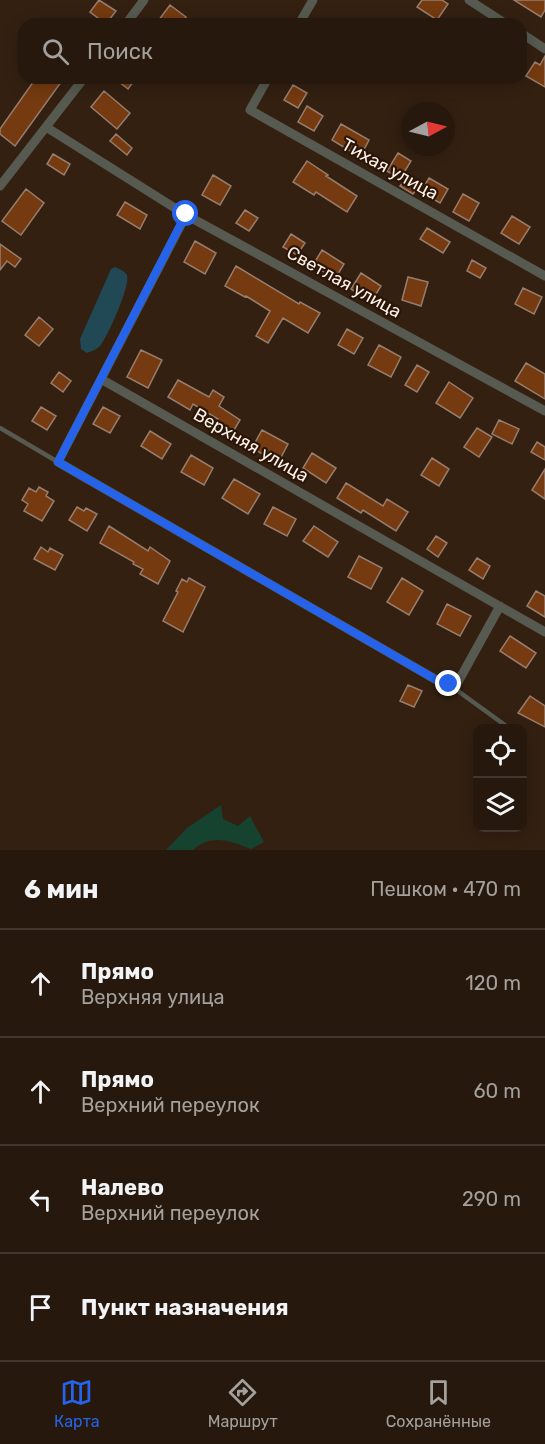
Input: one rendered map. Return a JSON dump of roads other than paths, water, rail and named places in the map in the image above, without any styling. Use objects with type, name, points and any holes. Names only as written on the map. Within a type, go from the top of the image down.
[{"type":"street","points":[[130,18],[144,0]]},
{"type":"street","points":[[302,18],[313,0]]},
{"type":"street","points":[[469,0],[497,18]]},
{"type":"street","points":[[527,37],[545,49]]},
{"type":"street","points":[[0,186],[79,84]]},
{"type":"street","name":"Тихая улица","points":[[265,84],[250,110],[545,276]]},
{"type":"street","name":"Светлая улица","points":[[46,127],[186,214],[545,411]]},
{"type":"street","points":[[186,214],[58,462],[440,682],[449,684],[458,682],[500,606]]},
{"type":"street","name":"Верхняя улица","points":[[101,379],[545,632]]},
{"type":"lane","points":[[0,428],[58,462]]},
{"type":"lane","points":[[449,684],[501,724]]},
{"type":"water","points":[[115,267],[127,275],[122,300],[113,323],[100,346],[87,353],[81,349],[80,339],[111,269]]}]
